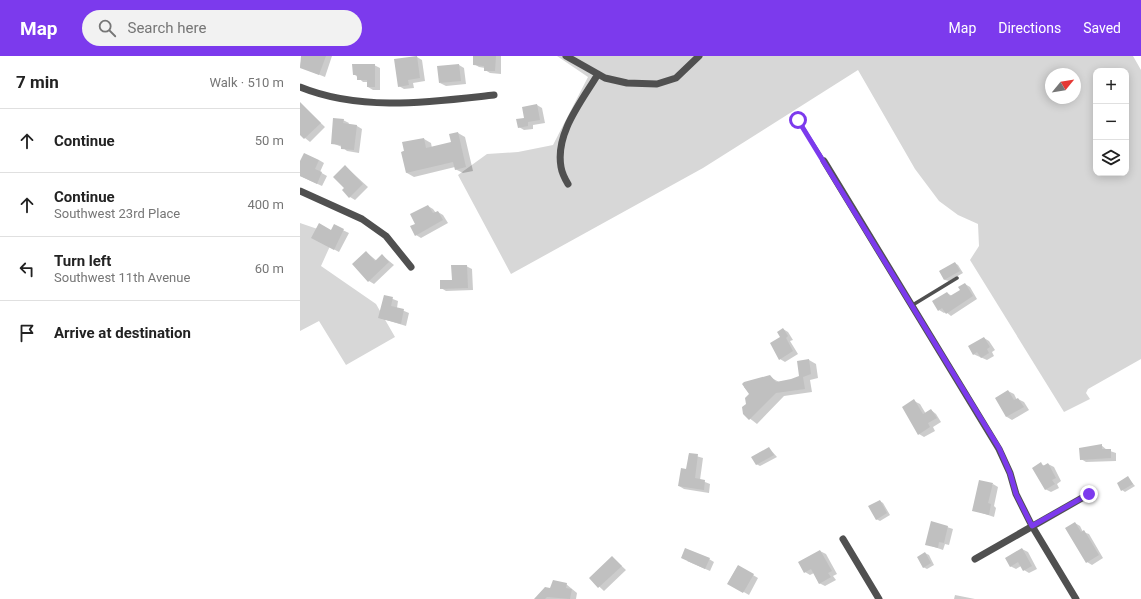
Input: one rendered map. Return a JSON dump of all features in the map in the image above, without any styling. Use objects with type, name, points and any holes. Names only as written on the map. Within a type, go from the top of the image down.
[{"type":"street","points":[[566,56],[605,78],[627,83],[657,84],[676,78],[699,56]]},
{"type":"street","points":[[568,184],[561,168],[560,154],[563,135],[598,74]]},
{"type":"street","points":[[300,87],[328,97],[361,103],[397,103],[494,95]]},
{"type":"street","points":[[824,161],[999,448],[1010,473],[1016,494],[1032,526],[1076,599]]},
{"type":"street","points":[[300,191],[362,219],[386,236],[411,267]]},
{"type":"street","points":[[975,559],[1089,494]]},
{"type":"street","points":[[843,539],[879,599]]},
{"type":"lane","points":[[798,120],[824,161]]},
{"type":"lane","points":[[912,306],[957,278]]},
{"type":"shaded area","points":[[557,56],[1133,56],[1141,70],[1141,359],[1088,389],[1086,393],[1090,399],[1064,412],[970,260],[979,246],[978,224],[958,215],[939,201],[915,169],[858,70],[703,168],[511,274],[458,175],[487,154],[518,152],[553,145],[588,77]]},
{"type":"shaded area","points":[[300,223],[335,235],[321,266],[376,304],[395,337],[346,365],[319,321],[300,331]]},
{"type":"building","points":[[301,56],[326,56],[319,75],[300,68]]},
{"type":"building","points":[[417,56],[420,78],[408,80],[409,85],[398,87],[394,59]]},
{"type":"building","points":[[473,56],[496,56],[495,71],[484,71],[484,66],[473,65]]},
{"type":"building","points":[[352,64],[375,64],[375,87],[367,87],[367,80],[357,80],[357,75],[353,75]]},
{"type":"building","points":[[459,64],[461,81],[439,83],[437,66]]},
{"type":"building","points":[[300,102],[321,123],[304,139],[300,135]]},
{"type":"building","points":[[537,104],[540,120],[528,122],[528,126],[518,128],[516,119],[524,118],[522,107]]},
{"type":"building","points":[[333,118],[344,119],[343,123],[357,125],[354,150],[341,149],[341,145],[331,144]]},
{"type":"building","points":[[458,132],[466,167],[455,170],[453,162],[406,173],[401,152],[404,151],[402,142],[424,138],[426,148],[451,142],[449,134]]},
{"type":"building","points":[[304,153],[319,160],[315,169],[322,172],[317,184],[300,176],[300,161]]},
{"type":"building","points":[[345,165],[363,184],[349,198],[342,190],[344,188],[333,177]]},
{"type":"building","points":[[428,205],[433,213],[438,211],[443,220],[415,236],[410,226],[415,224],[410,214]]},
{"type":"building","points":[[319,223],[331,230],[334,224],[344,229],[334,250],[311,238]]},
{"type":"building","points":[[366,251],[375,261],[382,254],[389,262],[368,282],[352,264]]},
{"type":"building","points":[[955,262],[960,271],[944,280],[939,271]]},
{"type":"building","points":[[451,265],[467,265],[468,288],[440,289],[440,280],[452,280]]},
{"type":"building","points":[[965,283],[973,296],[946,314],[942,308],[938,311],[932,301],[947,292],[950,296],[960,290],[958,287]]},
{"type":"building","points":[[384,295],[393,297],[391,306],[404,309],[401,324],[378,318]]},
{"type":"building","points":[[783,328],[788,336],[786,338],[793,351],[779,360],[770,343],[780,337],[777,332]]},
{"type":"building","points":[[984,337],[990,347],[987,349],[989,353],[981,358],[977,352],[973,355],[968,346]]},
{"type":"building","points":[[809,359],[811,374],[803,377],[805,389],[776,393],[749,420],[743,414],[742,407],[746,404],[745,398],[749,394],[742,384],[744,382],[770,375],[776,382],[791,379],[799,376],[797,361]]},
{"type":"building","points":[[1008,390],[1014,400],[1018,398],[1024,407],[1006,417],[995,398]]},
{"type":"building","points":[[914,399],[923,414],[931,409],[937,418],[928,423],[930,427],[918,435],[902,407]]},
{"type":"building","points":[[1102,444],[1102,449],[1111,449],[1111,458],[1080,460],[1079,448]]},
{"type":"building","points":[[769,447],[774,455],[756,465],[751,457]]},
{"type":"building","points":[[689,453],[698,454],[695,478],[705,480],[704,490],[678,486],[681,468],[686,469]]},
{"type":"building","points":[[1041,462],[1043,466],[1048,463],[1056,478],[1052,480],[1055,484],[1045,490],[1032,468]]},
{"type":"building","points":[[1128,476],[1133,484],[1121,491],[1117,483]]},
{"type":"building","points":[[979,480],[993,483],[988,503],[991,504],[989,515],[972,511]]},
{"type":"building","points":[[880,500],[887,513],[876,520],[868,506]]},
{"type":"building","points":[[931,521],[948,526],[944,543],[939,542],[938,548],[925,545]]},
{"type":"building","points":[[1075,522],[1081,532],[1084,530],[1099,555],[1086,563],[1065,528]]},
{"type":"building","points":[[685,548],[710,558],[705,569],[681,558]]},
{"type":"building","points":[[1022,548],[1032,566],[1023,571],[1018,562],[1010,567],[1005,558]]},
{"type":"building","points":[[820,550],[832,571],[828,573],[831,577],[819,584],[811,569],[804,573],[798,562]]},
{"type":"building","points":[[925,552],[931,563],[923,568],[917,557]]},
{"type":"building","points":[[612,556],[622,566],[598,588],[589,578]]},
{"type":"building","points":[[738,565],[754,574],[743,593],[727,584]]},
{"type":"building","points":[[553,580],[567,583],[566,588],[572,589],[570,599],[547,597],[545,599],[534,599],[545,587],[550,588]]},
{"type":"route","points":[[798,120],[999,448],[1010,473],[1016,494],[1032,526],[1089,494]]}]
